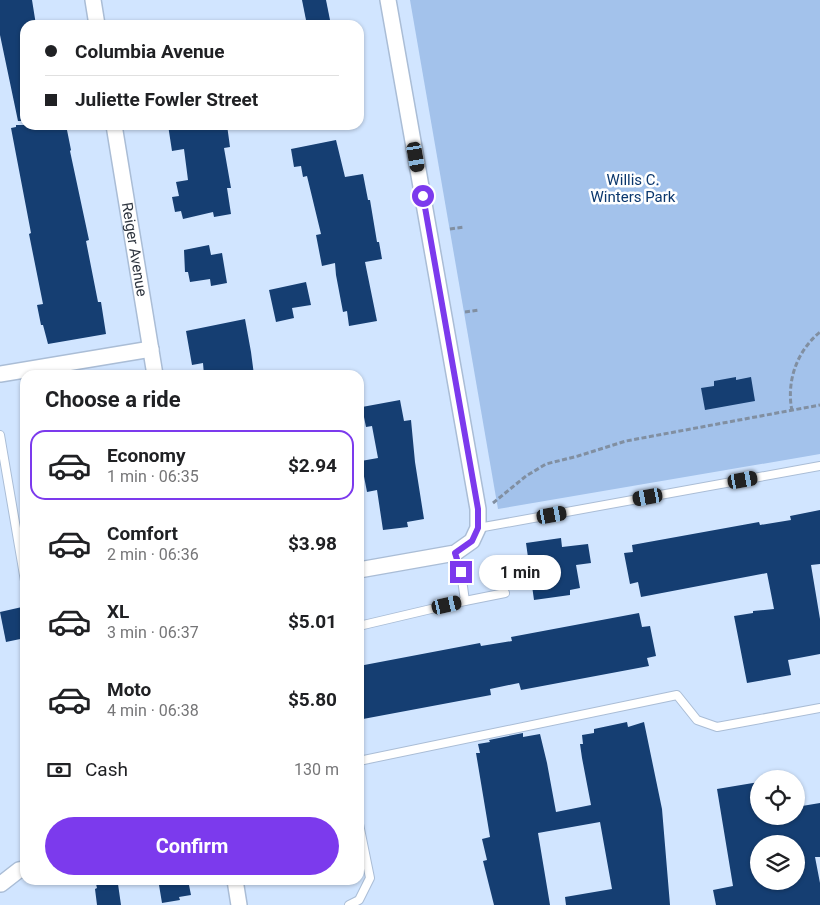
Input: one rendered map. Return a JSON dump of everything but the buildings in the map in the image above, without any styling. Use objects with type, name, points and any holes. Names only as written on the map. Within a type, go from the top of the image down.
[{"type":"street","points":[[93,0],[96,20]]},
{"type":"street","points":[[364,569],[455,553],[475,534],[478,509],[388,0]]},
{"type":"street","name":"Reiger Avenue","points":[[115,130],[154,370]]},
{"type":"street","points":[[24,370],[151,349]]},
{"type":"street","points":[[0,374],[20,371]]},
{"type":"street","points":[[0,884],[20,870]]},
{"type":"street","points":[[236,885],[239,905]]},
{"type":"lane","points":[[0,435],[20,552]]},
{"type":"lane","points":[[475,534],[820,466]]},
{"type":"lane","points":[[455,553],[461,572],[465,601]]},
{"type":"lane","points":[[364,625],[505,593]]},
{"type":"lane","points":[[364,760],[677,695],[697,720],[717,727],[820,708]]},
{"type":"lane","points":[[349,905],[359,900],[370,878],[364,849]]},
{"type":"path","points":[[450,229],[464,227]]},
{"type":"path","points":[[465,312],[479,310]]},
{"type":"path","points":[[792,410],[790,388],[794,368],[806,347],[820,332]]},
{"type":"path","points":[[478,509],[494,503],[526,476],[546,464],[626,441],[820,405]]},
{"type":"green space","name":"Willis C. Winters Park","points":[[410,0],[820,0],[820,454],[498,509]]},
{"type":"route","points":[[423,196],[478,509],[478,528],[472,541],[455,553],[461,572]]}]
